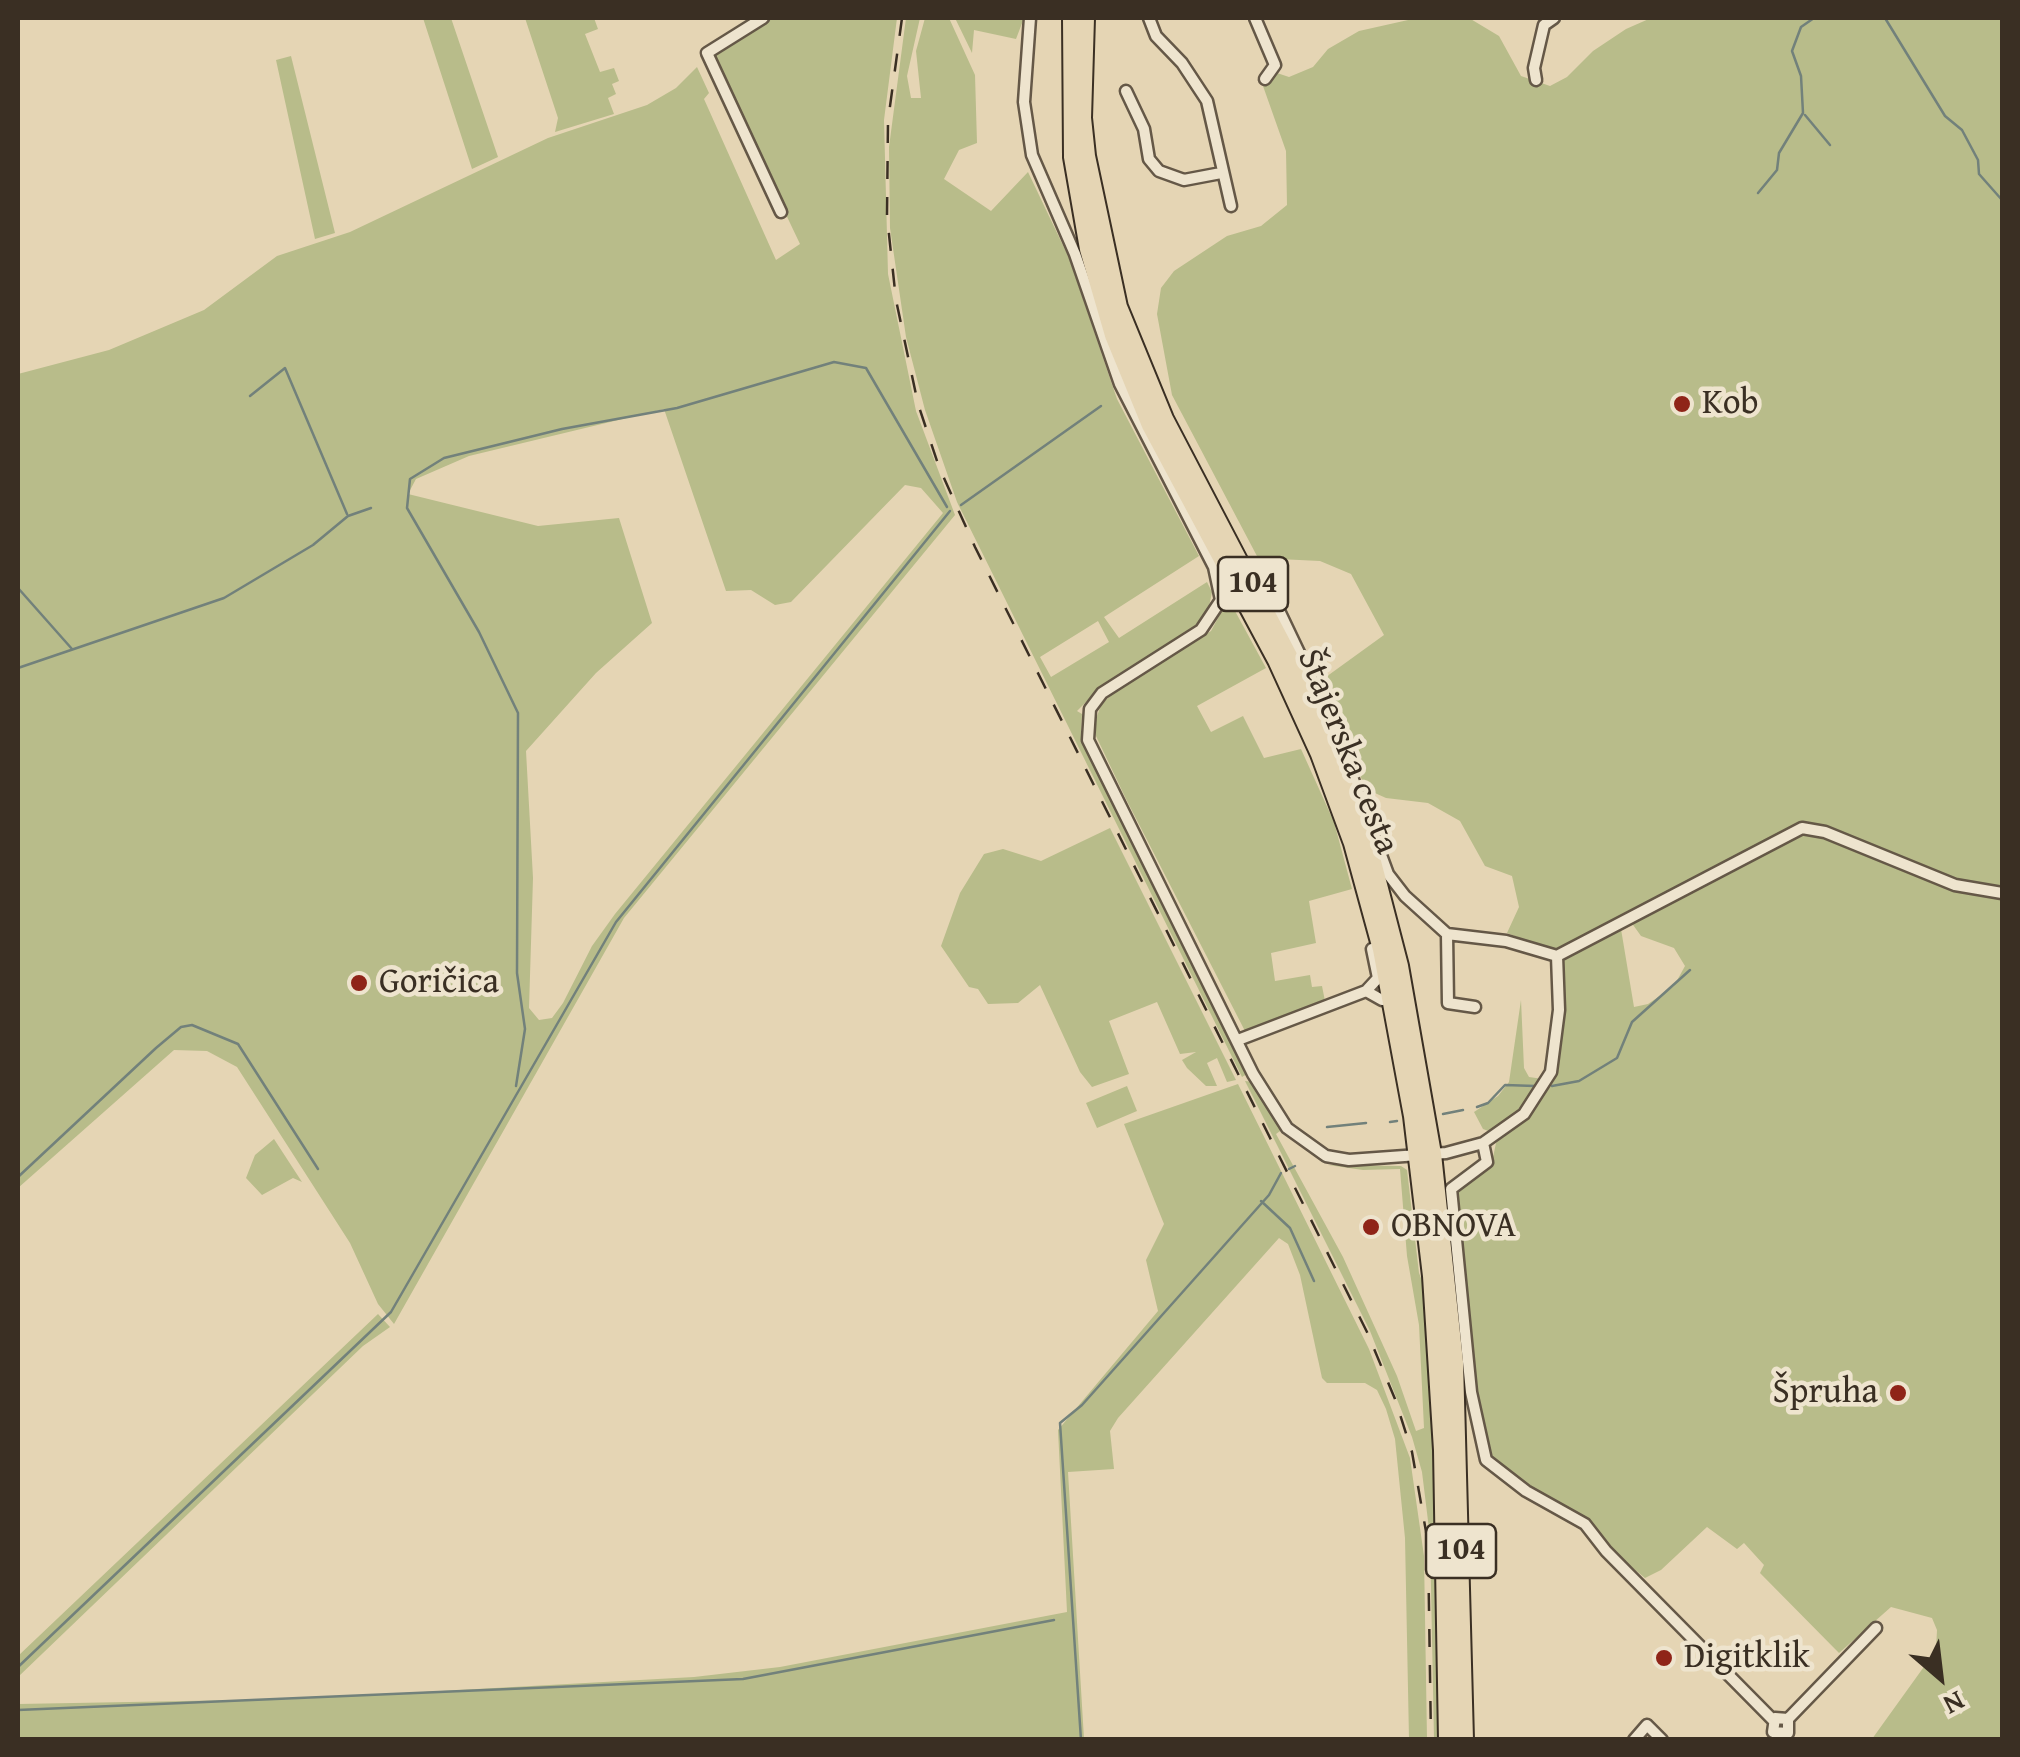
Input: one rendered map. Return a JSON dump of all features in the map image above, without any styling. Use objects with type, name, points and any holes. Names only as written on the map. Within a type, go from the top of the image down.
[{"type":"main road","name":"Štajerska cesta","points":[[1072,18],[1069,127],[1101,297],[1151,424],[1277,660],[1340,806],[1382,949],[1425,1155]]},
{"type":"main road","name":"Štajerska cesta","points":[[1085,18],[1086,156],[1118,306],[1164,419],[1301,678],[1372,862],[1399,966],[1425,1155],[1447,1364]]},
{"type":"main road","name":"104","points":[[1447,1364],[1448,1740]]},
{"type":"main road","name":"104","points":[[1447,1364],[1464,1740]]},
{"type":"street","points":[[762,18],[707,54],[781,212]]},
{"type":"street","points":[[1030,18],[1024,102],[1032,155],[1074,254],[1120,384],[1214,567],[1221,600],[1201,630],[1102,693],[1090,709],[1088,740],[1271,1108],[1298,1138],[1326,1156],[1349,1160],[1425,1155],[1483,1143],[1524,1114],[1551,1072],[1559,1010],[1557,956]]},
{"type":"street","points":[[1149,18],[1156,36],[1195,79],[1206,101],[1232,206]]},
{"type":"street","points":[[1254,18],[1276,65],[1265,79]]},
{"type":"street","points":[[1536,80],[1534,68],[1546,20]]},
{"type":"street","points":[[1126,91],[1144,129],[1149,159],[1159,171],[1184,180],[1221,173]]},
{"type":"street","points":[[1272,596],[1331,720],[1388,874],[1447,934],[1506,942],[1557,956],[1802,828],[1825,832],[1955,885],[2002,893]]},
{"type":"street","points":[[1447,934],[1448,1003],[1475,1007]]},
{"type":"street","points":[[1366,992],[1382,1000],[1372,949]]},
{"type":"street","points":[[1238,1040],[1366,992],[1378,978]]},
{"type":"street","points":[[1483,1143],[1487,1162],[1451,1188],[1471,1392],[1486,1460],[1526,1491],[1586,1524],[1606,1551],[1773,1720],[1788,1719],[1876,1628]]},
{"type":"street","points":[[1773,1720],[1770,1736],[1791,1736],[1788,1719]]},
{"type":"street","points":[[1634,1740],[1647,1725],[1662,1740]]},
{"type":"green space","points":[[423,18],[451,18],[498,157],[472,169]]},
{"type":"green space","points":[[525,18],[594,18],[598,29],[585,34],[600,72],[614,68],[619,81],[612,84],[616,94],[608,98],[614,114],[555,132],[558,118]]},
{"type":"green space","points":[[767,18],[897,18],[884,120],[888,274],[916,411],[955,515],[624,918],[394,1324],[378,1304],[350,1243],[237,1067],[207,1051],[174,1050],[18,1188],[18,374],[109,350],[204,310],[277,256],[350,232],[548,138],[647,105],[676,88],[697,67],[709,93],[704,99],[776,260],[800,244],[711,57],[714,49]],"holes":[[[664,409],[726,591],[751,590],[775,605],[791,602],[905,485],[921,488],[943,513],[615,914],[592,946],[552,1018],[539,1020],[529,1008],[533,878],[526,751],[596,673],[652,623],[619,518],[538,526],[408,494],[416,479],[469,456]]]},
{"type":"green space","points":[[906,18],[920,18],[907,76],[911,98],[921,98],[916,51],[925,18],[949,18],[975,75],[977,143],[959,150],[944,179],[991,211],[1028,172],[1069,258],[1117,399],[1199,556],[1104,617],[1119,638],[1207,582],[1212,592],[1207,617],[1201,625],[1101,687],[1077,711],[1082,714],[1081,732],[1086,747],[1234,1044],[1247,1074],[1242,1077],[957,502],[925,410],[906,337],[890,228],[889,147]],"holes":[[[1098,621],[1109,642],[1051,677],[1040,657]]]},
{"type":"green space","points":[[955,18],[1024,18],[1016,39],[974,30],[972,53]]},
{"type":"green space","points":[[1417,18],[1469,18],[1499,36],[1521,76],[1550,86],[1567,77],[1593,51],[1651,18],[2002,18],[2002,891],[1969,886],[1804,824],[1572,946],[1549,949],[1507,933],[1519,907],[1512,876],[1485,866],[1460,821],[1428,803],[1386,798],[1366,789],[1319,682],[1384,635],[1351,574],[1320,561],[1258,558],[1172,395],[1157,314],[1161,288],[1174,271],[1227,236],[1261,226],[1287,205],[1286,151],[1263,86],[1267,79],[1277,73],[1289,77],[1313,67],[1328,49],[1359,31]]},
{"type":"green space","points":[[291,56],[335,233],[315,239],[276,60]]},
{"type":"green space","points":[[1224,607],[1235,611],[1266,668],[1197,706],[1211,732],[1243,716],[1264,758],[1301,749],[1334,822],[1352,889],[1309,901],[1316,943],[1271,953],[1275,981],[1310,975],[1312,987],[1322,986],[1325,1001],[1246,1033],[1126,799],[1096,736],[1095,722],[1101,705],[1112,694],[1211,631]]},
{"type":"green space","points":[[1110,828],[1236,1080],[1227,1082],[1217,1058],[1207,1063],[1217,1086],[1206,1086],[1187,1068],[1182,1060],[1196,1052],[1180,1054],[1157,1002],[1109,1021],[1129,1074],[1092,1087],[1080,1072],[1040,985],[1018,1003],[988,1004],[978,989],[969,987],[941,946],[960,893],[984,854],[1003,849],[1041,861]]},
{"type":"green space","points":[[1800,831],[1824,834],[1975,894],[2002,895],[2002,1739],[1872,1739],[1936,1650],[1937,1630],[1932,1618],[1891,1607],[1839,1653],[1760,1573],[1764,1565],[1744,1543],[1737,1549],[1707,1527],[1661,1570],[1645,1578],[1611,1550],[1588,1519],[1519,1482],[1489,1458],[1476,1406],[1456,1190],[1491,1167],[1496,1143],[1526,1118],[1554,1081],[1562,1039],[1564,960],[1621,929],[1634,1007],[1648,1004],[1674,986],[1685,966],[1674,948],[1641,936],[1631,922]]},
{"type":"green space","points":[[1521,1000],[1524,1068],[1529,1077],[1543,1079],[1516,1117],[1491,1132],[1483,1129],[1474,1112],[1498,1096],[1509,1082]]},
{"type":"green space","points":[[1245,1081],[1253,1082],[1283,1129],[1276,1134],[1343,1257],[1397,1376],[1416,1431],[1424,1428],[1419,1325],[1407,1256],[1400,1169],[1363,1170],[1328,1165],[1401,1166],[1407,1170],[1419,1273],[1428,1296],[1434,1371],[1442,1739],[1434,1739],[1430,1537],[1422,1472],[1412,1437],[1370,1331]]},
{"type":"green space","points":[[1238,1084],[1369,1349],[1410,1458],[1424,1556],[1427,1739],[1409,1739],[1405,1538],[1395,1439],[1377,1390],[1365,1383],[1327,1383],[1322,1378],[1300,1275],[1288,1244],[1279,1238],[1118,1418],[1110,1431],[1114,1469],[1068,1472],[1084,1739],[18,1739],[18,1704],[296,1699],[694,1677],[780,1667],[1067,1612],[1058,1430],[1158,1311],[1146,1260],[1164,1224],[1124,1124]]},
{"type":"green space","points":[[1127,1086],[1137,1111],[1097,1128],[1086,1103]]},
{"type":"green space","points":[[274,1139],[302,1182],[293,1178],[262,1195],[246,1178],[255,1155]]},
{"type":"green space","points":[[378,1314],[390,1327],[363,1346],[18,1677],[18,1656]]},
{"type":"waterway","points":[[1758,193],[1777,170],[1779,153],[1803,113],[1801,76],[1792,51],[1801,27],[1814,18]]},
{"type":"waterway","points":[[1885,18],[1945,116],[1962,130],[1978,160],[1979,174],[2002,200]]},
{"type":"waterway","points":[[1805,115],[1830,145]]},
{"type":"waterway","points":[[516,1086],[525,1029],[517,973],[518,713],[479,632],[407,508],[410,479],[444,458],[562,429],[677,408],[834,362],[866,368],[947,507]]},
{"type":"waterway","points":[[250,396],[285,368],[347,514]]},
{"type":"waterway","points":[[961,505],[1101,406]]},
{"type":"waterway","points":[[18,668],[224,598],[313,545],[348,516],[371,508]]},
{"type":"waterway","points":[[18,1667],[391,1312],[616,922],[950,511]]},
{"type":"waterway","points":[[18,588],[72,649]]},
{"type":"waterway","points":[[1552,1086],[1579,1081],[1617,1058],[1632,1022],[1690,970]]},
{"type":"waterway","points":[[18,1177],[156,1048],[181,1027],[192,1025],[238,1044],[318,1169]]},
{"type":"waterway","points":[[1477,1107],[1488,1103],[1505,1085],[1535,1086]]},
{"type":"waterway","points":[[1443,1114],[1463,1110]]},
{"type":"waterway","points":[[1390,1122],[1397,1121]]},
{"type":"waterway","points":[[1327,1127],[1366,1123]]},
{"type":"waterway","points":[[1289,1169],[1295,1166]]},
{"type":"waterway","points":[[1081,1740],[1060,1423],[1082,1405],[1269,1195],[1281,1173]]},
{"type":"waterway","points":[[1261,1201],[1290,1228],[1314,1281]]},
{"type":"waterway","points":[[18,1710],[743,1679],[1054,1620]]},
{"type":"railway","points":[[902,18],[888,121],[887,216],[896,300],[918,404],[939,467],[975,547],[1367,1332],[1395,1399],[1412,1452],[1428,1543],[1431,1740]]},
{"type":"place","name":"Kob","points":[[1682,404]]},
{"type":"place","name":"Goričica","points":[[359,983]]},
{"type":"place","name":"OBNOVA","points":[[1371,1227]]},
{"type":"place","name":"Špruha","points":[[1898,1393]]},
{"type":"place","name":"Digitklik","points":[[1664,1658]]}]
